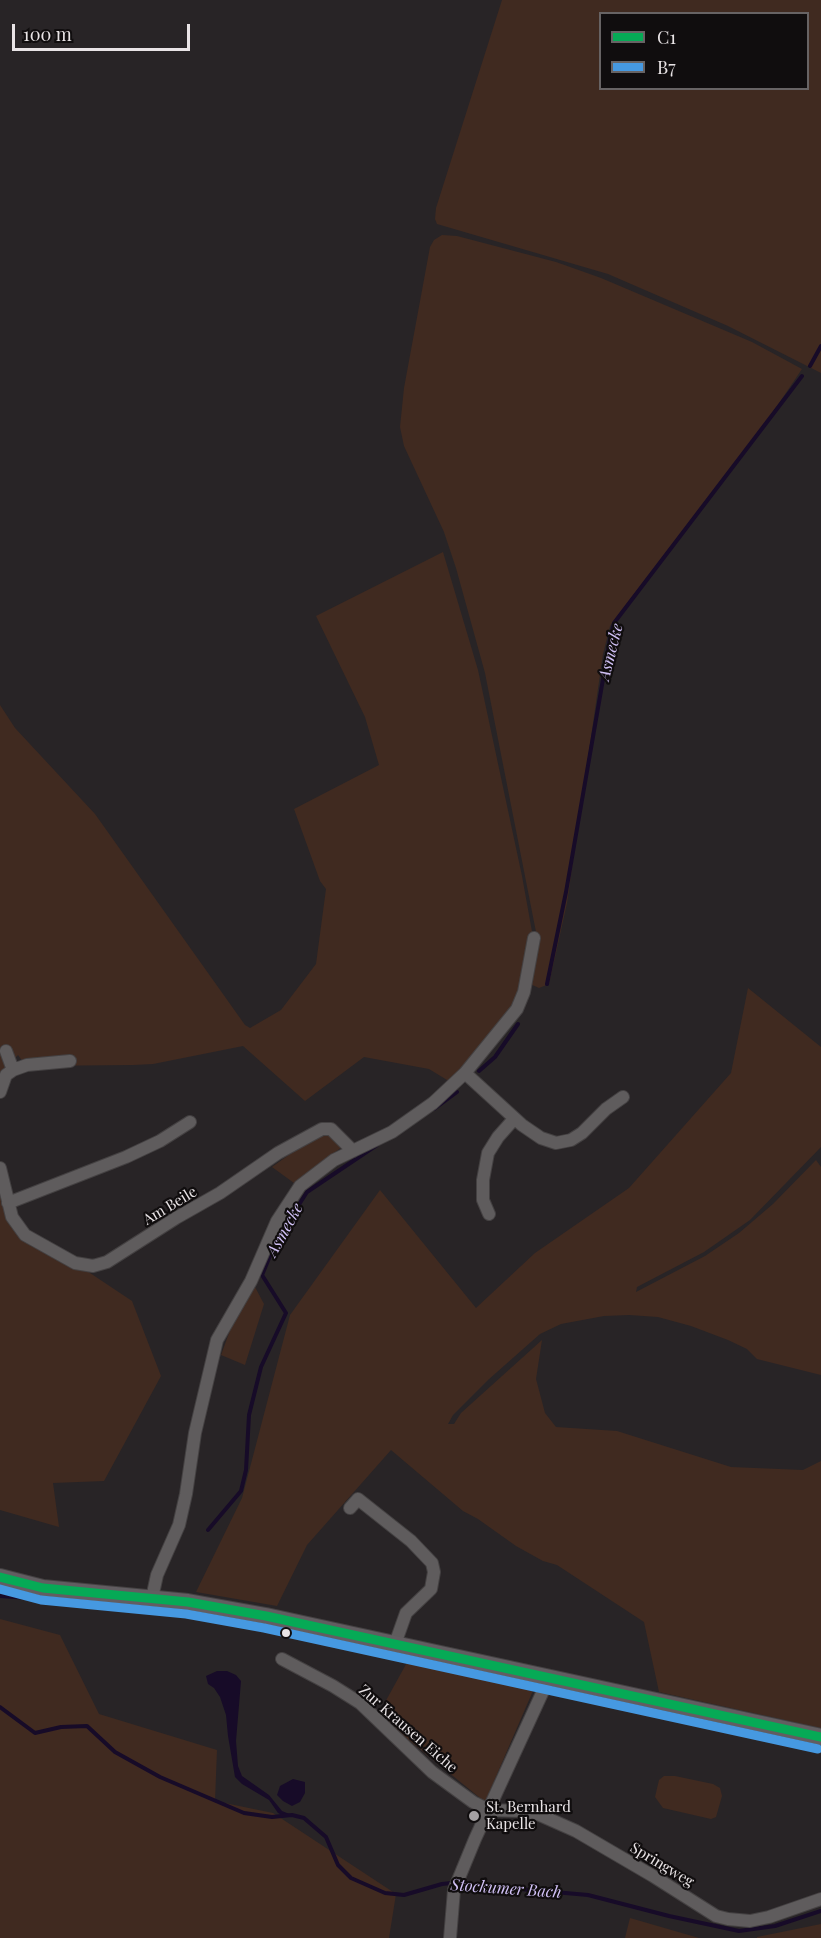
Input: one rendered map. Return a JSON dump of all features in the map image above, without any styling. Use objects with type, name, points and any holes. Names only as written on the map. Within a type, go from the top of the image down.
[{"type":"main road","points":[[1,1579],[43,1588],[188,1602],[244,1612],[821,1737]]},
{"type":"street","points":[[152,1598],[157,1575],[179,1524],[186,1494],[193,1441],[217,1340],[251,1281],[276,1221],[300,1186],[334,1160],[392,1132],[433,1103],[465,1073],[517,1009],[525,992],[534,938]]},
{"type":"street","points":[[6,1051],[13,1070]]},
{"type":"street","points":[[0,1092],[6,1075],[13,1070],[27,1065],[70,1060]]},
{"type":"street","points":[[465,1073],[514,1119],[541,1138],[556,1143],[563,1143],[582,1133],[606,1109],[623,1097]]},
{"type":"street","points":[[489,1214],[483,1200],[486,1161],[492,1145],[514,1119]]},
{"type":"street","points":[[8,1203],[126,1157],[160,1141],[190,1122]]},
{"type":"street","name":"Am Beile","points":[[0,1168],[12,1217],[25,1235],[75,1263],[93,1266],[108,1262],[220,1193],[278,1153],[322,1129],[331,1129],[353,1151]]},
{"type":"street","points":[[350,1508],[358,1499],[411,1541],[432,1563],[434,1572],[431,1589],[406,1613],[395,1644]]},
{"type":"street","name":"Zur Krausen Eiche","points":[[282,1659],[360,1703],[432,1772],[473,1802],[489,1810]]},
{"type":"street","points":[[450,1938],[454,1890],[549,1678]]},
{"type":"street","name":"Springweg","points":[[489,1810],[521,1811],[540,1815],[576,1832],[722,1918],[750,1921],[777,1915],[821,1899]]},
{"type":"shaded area","points":[[502,0],[821,0],[821,373],[728,326],[608,274],[437,224],[436,208]]},
{"type":"shaded area","points":[[442,235],[457,236],[556,262],[601,278],[752,342],[802,369],[771,415],[610,626],[603,654],[567,903],[549,984],[539,988],[528,983],[537,937],[485,673],[444,532],[404,446],[400,427],[404,388],[430,247],[434,240]]},
{"type":"shaded area","points":[[443,552],[478,670],[533,937],[521,992],[502,1026],[452,1083],[429,1069],[364,1057],[305,1101],[243,1046],[153,1064],[133,1065],[26,1066],[18,1055],[3,1070],[0,1077],[0,705],[15,728],[95,814],[245,1025],[250,1028],[281,1010],[316,964],[326,889],[320,881],[294,809],[379,765],[365,717],[316,616]]},
{"type":"shaded area","points":[[748,988],[821,1047],[821,1147],[750,1220],[704,1252],[637,1287],[636,1292],[705,1256],[739,1233],[773,1204],[816,1160],[821,1167],[821,1375],[757,1359],[747,1349],[728,1340],[658,1317],[604,1316],[561,1324],[540,1334],[488,1380],[453,1415],[448,1424],[454,1424],[461,1413],[542,1340],[536,1379],[545,1413],[556,1427],[617,1431],[731,1467],[803,1470],[821,1461],[821,1728],[659,1692],[644,1622],[557,1565],[543,1561],[516,1546],[463,1511],[391,1450],[307,1545],[277,1606],[196,1592],[242,1498],[290,1315],[380,1190],[476,1308],[535,1253],[629,1188],[731,1073]]},
{"type":"shaded area","points":[[328,1134],[342,1147],[294,1183],[272,1167],[304,1144]]},
{"type":"shaded area","points":[[0,1188],[14,1227],[31,1246],[87,1271],[132,1301],[161,1376],[104,1481],[53,1483],[59,1527],[0,1510]]},
{"type":"shaded area","points":[[255,1287],[264,1304],[245,1365],[221,1355],[239,1306]]},
{"type":"shaded area","points":[[0,1619],[60,1635],[99,1714],[217,1750],[215,1801],[273,1813],[396,1894],[389,1938],[0,1938]]},
{"type":"shaded area","points":[[410,1657],[535,1686],[485,1802],[378,1715]]},
{"type":"shaded area","points":[[217,1671],[227,1671],[236,1675],[241,1681],[236,1741],[238,1766],[242,1776],[269,1795],[282,1811],[292,1815],[284,1816],[278,1813],[269,1800],[242,1784],[235,1777],[226,1715],[220,1697],[208,1684],[206,1676]]},
{"type":"shaded area","points":[[664,1776],[713,1784],[720,1788],[722,1796],[716,1817],[711,1819],[663,1808],[655,1797],[659,1780]]},
{"type":"shaded area","points":[[293,1779],[305,1782],[305,1793],[300,1802],[292,1806],[277,1795],[280,1786]]},
{"type":"shaded area","points":[[630,1918],[699,1938],[625,1938]]},
{"type":"shaded area","points":[[821,1924],[821,1938],[757,1938],[757,1937]]},
{"type":"waterway","name":"Asmecke","points":[[810,366],[821,346]]},
{"type":"waterway","name":"Asmecke","points":[[547,984],[566,892],[614,623],[802,376]]},
{"type":"waterway","name":"Asmecke","points":[[479,1071],[495,1057],[518,1024]]},
{"type":"waterway","name":"Asmecke","points":[[434,1109],[457,1092]]},
{"type":"waterway","name":"Asmecke","points":[[208,1530],[241,1491],[246,1470],[249,1415],[261,1367],[286,1313],[262,1275],[277,1239],[307,1192],[377,1145]]},
{"type":"waterway","name":"Asmecke","points":[[0,1596],[144,1606]]},
{"type":"waterway","name":"Stockumer Bach","points":[[0,1707],[35,1733],[61,1727],[87,1726],[115,1752],[160,1777],[244,1813],[272,1817],[292,1815],[304,1818],[326,1837],[338,1865],[351,1878],[385,1893],[404,1895],[451,1883],[588,1895],[739,1931],[775,1926],[821,1911]]},
{"type":"transit line","name":"C1","points":[[0,1577],[43,1588],[188,1602],[266,1616],[821,1737]]},
{"type":"transit line","name":"B7","points":[[0,1589],[41,1600],[186,1614],[264,1628],[818,1749]]},
{"type":"place","name":"St. Bernhard Kapelle","points":[[474,1816]]}]
